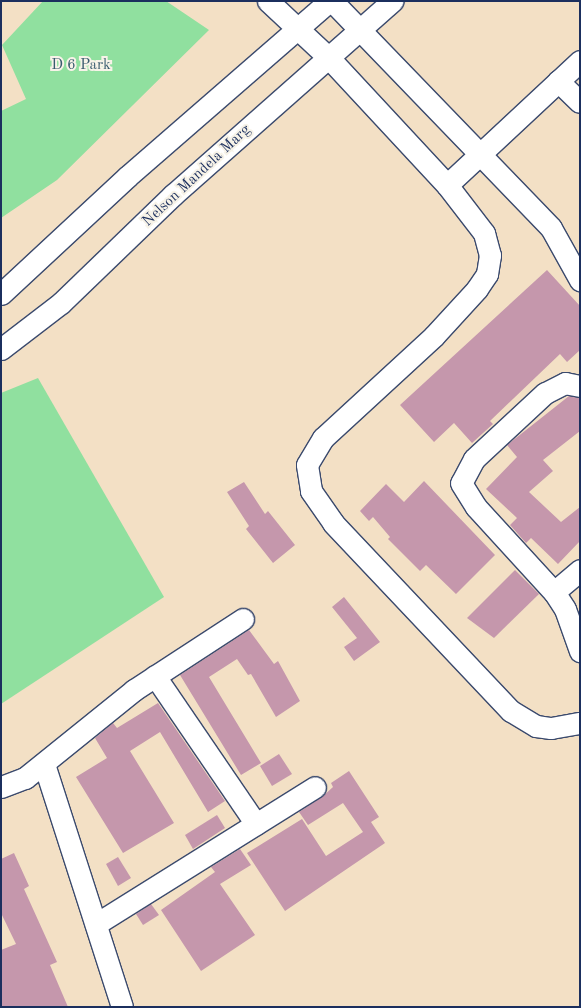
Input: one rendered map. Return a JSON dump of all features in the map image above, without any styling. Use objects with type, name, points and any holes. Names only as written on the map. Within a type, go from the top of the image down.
[{"type":"street","points":[[268,1],[330,58],[448,185],[484,233],[490,255],[487,274],[434,336],[323,438],[307,465],[307,479],[317,502],[333,523],[511,711],[536,726],[551,728],[580,723]]},
{"type":"street","points":[[1,294],[128,176],[331,1],[481,152],[551,228],[580,280]]},
{"type":"street","name":"Nelson Mandela Marg","points":[[1,348],[61,303],[129,241],[173,195],[330,58],[358,29],[392,1]]},
{"type":"street","points":[[448,185],[580,61]]},
{"type":"street","points":[[558,81],[580,102]]},
{"type":"street","points":[[579,383],[565,383],[555,387],[523,412],[474,459],[461,483],[476,507],[554,592],[565,609],[580,651]]},
{"type":"street","points":[[554,592],[580,570]]},
{"type":"street","points":[[1,788],[25,778],[98,717],[155,676],[243,619]]},
{"type":"street","points":[[155,676],[256,824]]},
{"type":"street","points":[[44,764],[122,1007]]},
{"type":"street","points":[[96,924],[315,787]]},
{"type":"green space","name":"D 6 Park","points":[[43,1],[166,1],[209,30],[57,180],[1,218],[1,111],[26,99],[2,45]]},
{"type":"green space","points":[[38,378],[164,597],[1,704],[1,393]]},
{"type":"building","points":[[547,270],[580,306],[580,350],[567,362],[560,354],[490,421],[493,424],[472,443],[454,423],[434,442],[400,405]]},
{"type":"building","points":[[569,396],[580,398],[580,431],[543,460],[553,471],[529,492],[561,522],[580,507],[580,541],[558,564],[531,538],[526,543],[510,525],[517,518],[486,489],[517,457],[507,445]]},
{"type":"building","points":[[424,481],[495,555],[456,594],[426,565],[420,571],[388,539],[390,537],[373,517],[369,521],[360,511],[386,484],[404,502]]},
{"type":"building","points":[[244,482],[265,514],[268,511],[295,545],[273,563],[246,529],[249,526],[227,492]]},
{"type":"building","points":[[515,570],[539,594],[494,638],[467,618]]},
{"type":"building","points":[[344,597],[380,642],[354,661],[344,647],[357,638],[332,607]]},
{"type":"building","points":[[249,630],[274,664],[278,661],[300,701],[276,717],[251,674],[248,675],[237,659],[209,677],[261,763],[241,775],[180,675]]},
{"type":"building","points":[[158,703],[225,801],[208,812],[160,732],[130,751],[174,823],[123,853],[76,777],[107,758],[95,738],[113,723],[117,728]]},
{"type":"building","points":[[279,754],[292,774],[272,786],[260,766]]},
{"type":"building","points":[[349,771],[379,817],[371,822],[385,843],[285,911],[247,853],[302,819],[326,856],[363,832],[343,803],[308,825],[299,812],[322,797],[333,787],[331,783]]},
{"type":"building","points":[[217,815],[225,828],[193,849],[185,835]]},
{"type":"building","points":[[240,849],[251,865],[220,884],[255,935],[201,971],[161,910],[215,872],[211,867]]},
{"type":"building","points":[[14,853],[29,886],[24,889],[57,962],[50,965],[68,1007],[1,1007],[1,950],[16,944],[1,913],[1,859]]},
{"type":"building","points":[[118,857],[131,878],[118,886],[106,864]]},
{"type":"building","points":[[151,904],[159,915],[143,925],[136,914]]}]
